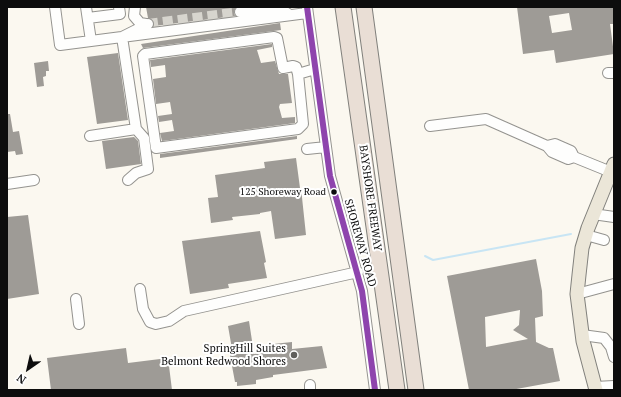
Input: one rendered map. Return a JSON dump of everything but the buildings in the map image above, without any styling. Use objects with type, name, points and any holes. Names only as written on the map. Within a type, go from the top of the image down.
[{"type":"highway","points":[[339,7],[350,54]]},
{"type":"highway","name":"BAYSHORE FREEWAY","points":[[343,7],[397,390]]},
{"type":"highway","name":"BAYSHORE FREEWAY","points":[[364,7],[416,390]]},
{"type":"highway","points":[[403,296],[425,390]]},
{"type":"main road","points":[[596,389],[582,335],[577,294],[582,248],[593,214],[612,168]]},
{"type":"street","points":[[86,7],[91,41]]},
{"type":"street","points":[[88,18],[120,14],[119,7]]},
{"type":"street","points":[[122,36],[147,24],[140,23],[134,16],[134,7]]},
{"type":"street","points":[[240,12],[279,8],[290,15]]},
{"type":"street","points":[[57,10],[60,45],[290,15],[307,10]]},
{"type":"street","name":"SHOREWAY ROAD","points":[[307,10],[333,191],[358,272],[375,390]]},
{"type":"street","points":[[122,36],[136,129],[144,138],[148,169],[136,173],[128,180]]},
{"type":"street","points":[[274,37],[277,38],[283,68],[293,66],[296,68],[298,74],[303,124],[298,129],[156,148],[143,56],[144,54],[274,37]]},
{"type":"street","points":[[298,74],[315,69]]},
{"type":"street","points":[[430,126],[486,118],[547,146],[552,152],[568,159],[574,157],[612,168]]},
{"type":"street","points":[[90,136],[136,129]]},
{"type":"street","points":[[307,149],[326,147]]},
{"type":"street","points":[[7,184],[34,180]]},
{"type":"street","points":[[593,214],[614,217]]},
{"type":"street","points":[[586,235],[604,240]]},
{"type":"street","points":[[140,288],[143,309],[150,322],[156,324],[169,321],[184,311],[358,272]]},
{"type":"street","points":[[577,294],[614,284]]},
{"type":"street","points":[[76,299],[79,324]]},
{"type":"street","points":[[582,335],[599,337],[609,343],[614,357]]},
{"type":"street","points":[[596,389],[614,386]]},
{"type":"waterway","points":[[425,256],[433,260],[571,234]]},
{"type":"tunnel","points":[[148,24],[240,12]]},
{"type":"transit line","points":[[307,7],[330,176],[362,291],[375,390]]},
{"type":"place","name":"125 Shoreway Road","points":[[334,192]]},
{"type":"place","name":"SpringHill Suites Belmont Redwood Shores","points":[[294,355]]}]
